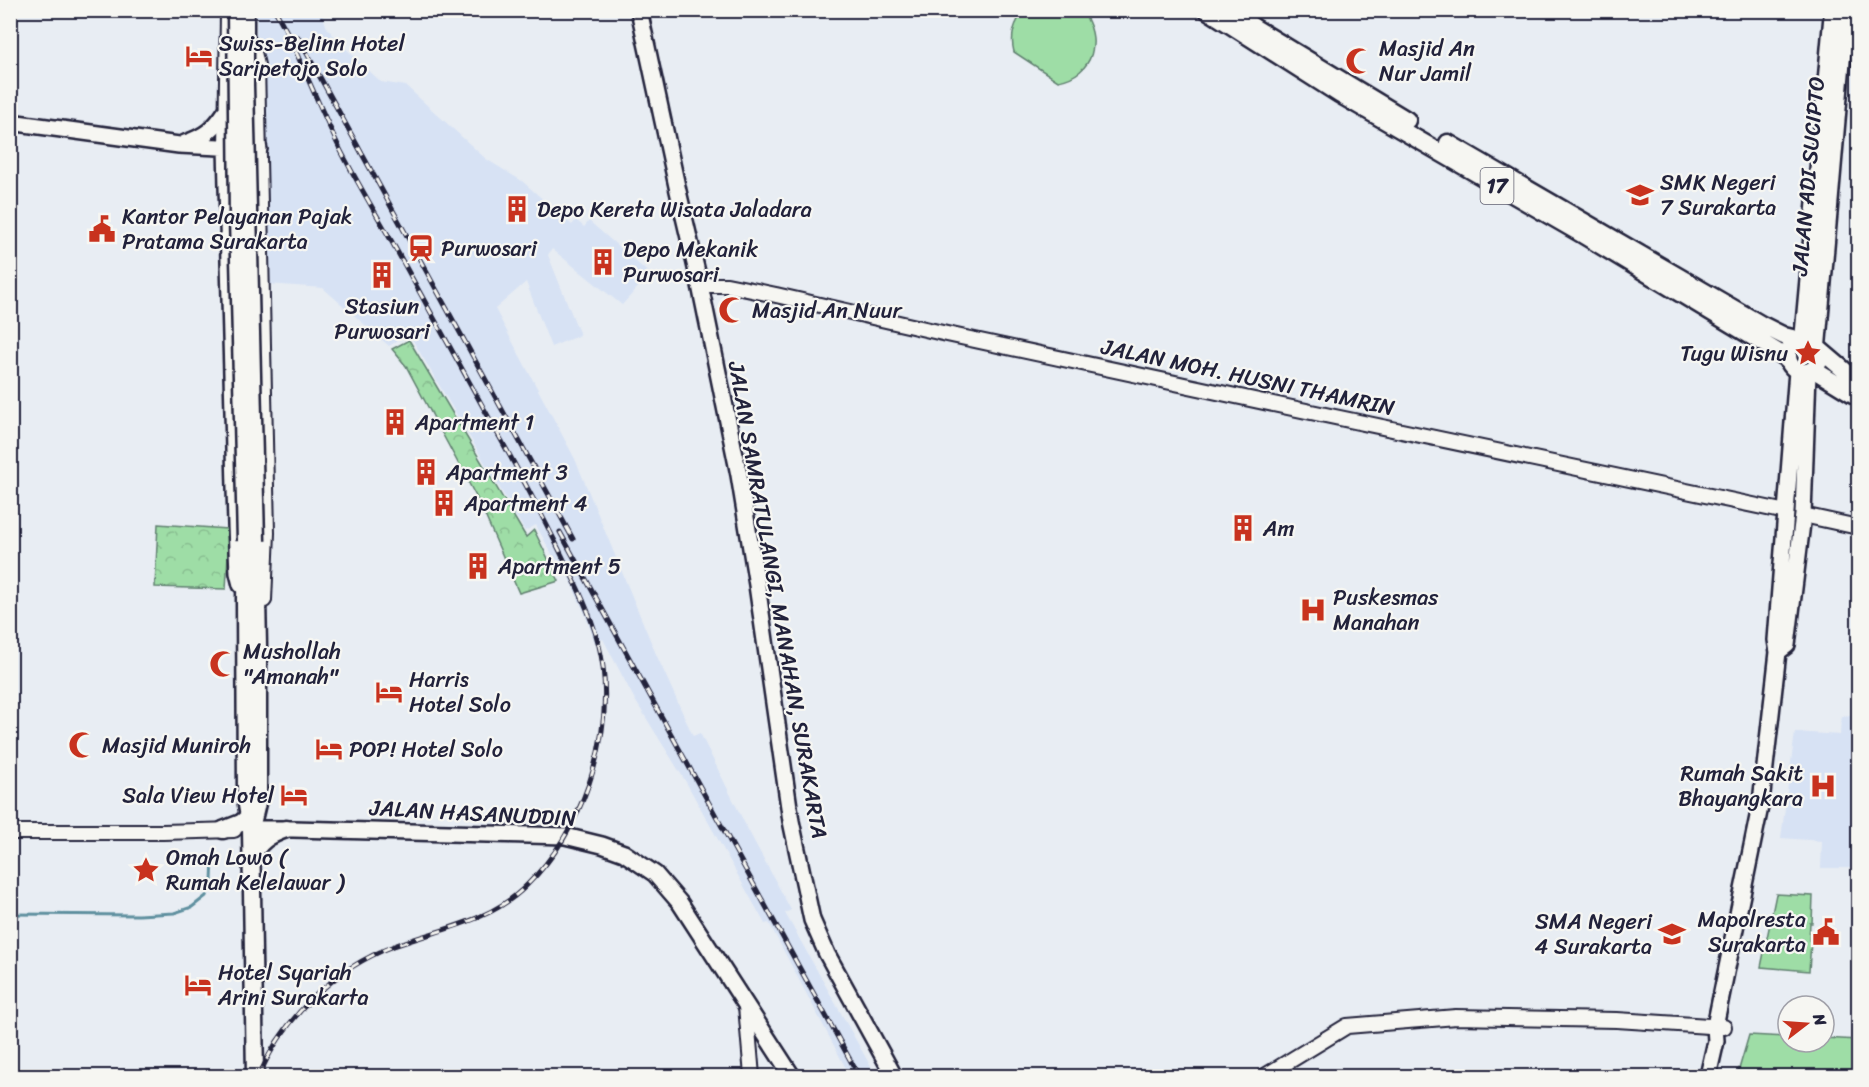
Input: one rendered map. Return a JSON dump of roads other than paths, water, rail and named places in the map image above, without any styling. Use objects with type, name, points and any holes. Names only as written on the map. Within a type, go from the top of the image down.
[{"type":"main road","name":"JALAN SAMRATULANGI, MANAHAN, SURAKARTA","points":[[639,10],[700,285],[739,475],[791,821],[812,920],[827,954],[894,1077]]},
{"type":"main road","name":"17","points":[[1207,10],[1339,94],[1580,233],[1781,354],[1802,369],[1858,397]]},
{"type":"main road","name":"17","points":[[1229,10],[1365,95],[1650,261],[1774,332],[1809,344],[1858,382]]},
{"type":"main road","name":"JALAN ADI SUCIPTO","points":[[1802,369],[1819,362],[1809,344],[1828,136],[1833,10]]},
{"type":"main road","name":"JALAN ADI SUCIPTO","points":[[1828,136],[1846,10]]},
{"type":"main road","points":[[234,11],[238,218],[251,541],[258,641],[251,858],[255,1077]]},
{"type":"main road","points":[[179,145],[208,134],[226,111]]},
{"type":"main road","points":[[10,122],[179,145],[259,149]]},
{"type":"main road","points":[[226,148],[238,573],[244,599]]},
{"type":"main road","points":[[1778,652],[1787,645],[1803,515],[1802,369],[1788,351],[1791,346],[1809,344]]},
{"type":"main road","points":[[1708,1077],[1720,1027],[1761,802],[1778,652],[1776,640],[1786,512],[1802,369]]},
{"type":"main road","points":[[251,541],[244,599],[246,799],[253,814]]},
{"type":"main road","points":[[224,830],[235,826],[253,814],[262,812],[268,821],[286,829]]},
{"type":"main road","name":"JALAN HASANUDDIN","points":[[253,814],[286,829],[565,836],[614,849],[655,874],[680,903],[792,1077]]},
{"type":"main road","points":[[251,858],[261,842],[273,833],[286,829]]},
{"type":"main road","points":[[224,830],[242,842],[251,858]]},
{"type":"main road","points":[[1701,1077],[1709,1039],[1720,1027]]},
{"type":"street","points":[[234,11],[253,48],[257,65],[267,533],[264,602],[258,641]]},
{"type":"street","points":[[226,148],[227,41],[234,11]]},
{"type":"street","points":[[227,41],[238,33],[248,39]]},
{"type":"street","name":"JALAN MOH. HUSNI THAMRIN","points":[[700,285],[727,285],[784,296],[1270,404],[1786,512]]},
{"type":"street","points":[[1803,515],[1858,527]]},
{"type":"street","points":[[10,832],[224,830]]},
{"type":"street","points":[[746,1006],[752,1077]]},
{"type":"street","points":[[1265,1077],[1347,1026],[1456,1017],[1617,1020],[1720,1027]]},
{"type":"waterway","points":[[10,914],[174,913],[192,907],[206,896],[212,881],[213,856]]},
{"type":"railway","points":[[275,10],[295,47]]},
{"type":"railway","points":[[298,37],[573,539]]},
{"type":"railway","points":[[259,1076],[282,1034],[297,1015],[313,998],[351,967],[394,946],[481,916],[513,898],[527,885],[546,864],[563,839],[589,785],[603,726],[605,696],[603,667],[595,632],[572,576],[522,477],[345,159],[291,41]]},
{"type":"railway","points":[[560,532],[859,1076]]},
{"type":"place","name":"Swiss-Belinn Hotel Saripetojo Solo","points":[[199,56]]},
{"type":"place","name":"Masjid An Nur Jamil","points":[[1359,61]]},
{"type":"place","name":"SMK Negeri 7 Surakarta","points":[[1640,195]]},
{"type":"place","name":"Depo Kereta Wisata Jaladara","points":[[517,209]]},
{"type":"place","name":"Kantor Pelayanan Pajak Pratama Surakarta","points":[[102,229]]},
{"type":"place","name":"Purwosari","points":[[421,248]]},
{"type":"place","name":"Depo Mekanik Purwosari","points":[[603,262]]},
{"type":"place","name":"Stasiun Purwosari","points":[[382,275]]},
{"type":"place","name":"Masjid An Nuur","points":[[732,310]]},
{"type":"place","name":"Tugu Wisnu","points":[[1808,353]]},
{"type":"place","name":"Apartment 1","points":[[395,422]]},
{"type":"place","name":"Apartment 3","points":[[426,472]]},
{"type":"place","name":"Apartment 4","points":[[444,503]]},
{"type":"place","name":"Am","points":[[1243,528]]},
{"type":"place","name":"Apartment 5","points":[[478,566]]},
{"type":"place","name":"Puskesmas Manahan","points":[[1313,610]]},
{"type":"place","name":"Mushollah \"Amanah\"","points":[[223,664]]},
{"type":"place","name":"Harris Hotel Solo","points":[[389,692]]},
{"type":"place","name":"Masjid Muniroh","points":[[82,745]]},
{"type":"place","name":"POP! Hotel Solo","points":[[329,749]]},
{"type":"place","name":"Rumah Sakit Bhayangkara","points":[[1823,786]]},
{"type":"place","name":"Sala View Hotel","points":[[294,795]]},
{"type":"place","name":"Omah Lowo ( Rumah Kelelawar )","points":[[146,870]]},
{"type":"place","name":"Mapolresta Surakarta","points":[[1826,932]]},
{"type":"place","name":"SMA Negeri 4 Surakarta","points":[[1672,934]]},
{"type":"place","name":"Hotel Syariah Arini Surakarta","points":[[198,985]]}]
